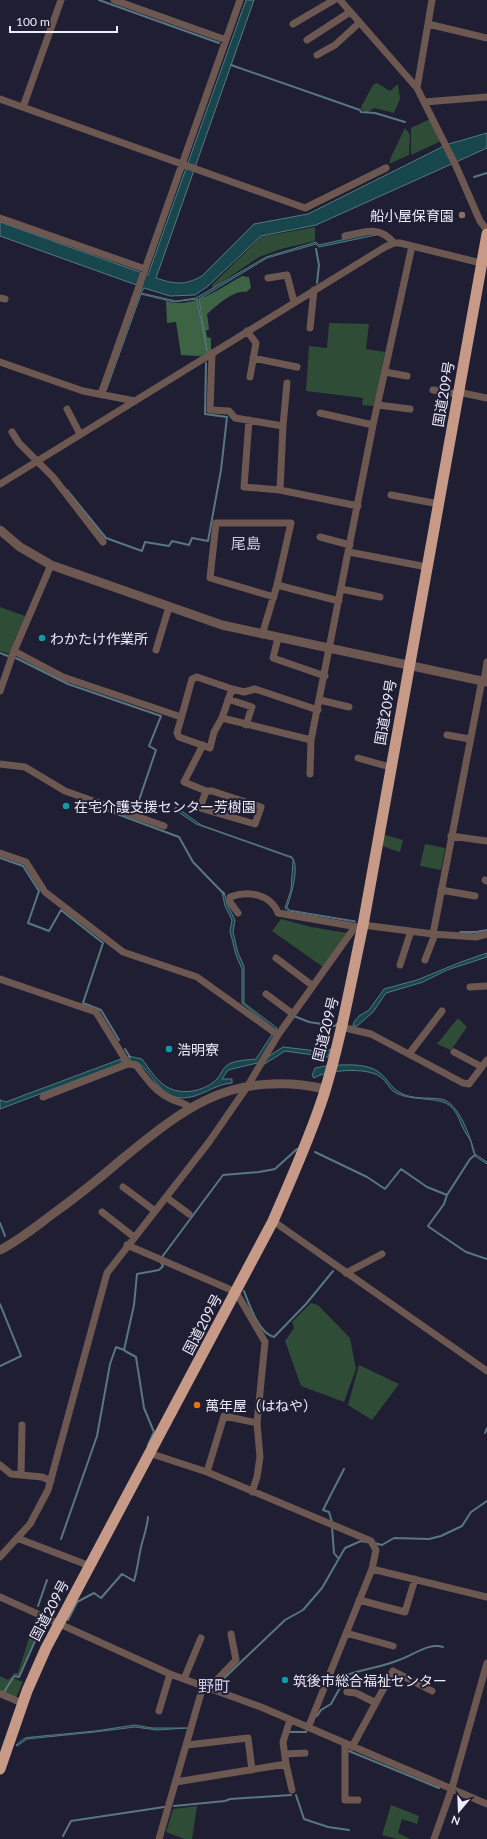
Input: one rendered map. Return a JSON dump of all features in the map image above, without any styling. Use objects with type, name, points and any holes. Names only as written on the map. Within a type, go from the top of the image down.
[{"type":"highway","name":"国道209号","points":[[0,1769],[22,1703],[58,1624],[273,1221],[301,1158],[325,1089],[341,1027],[439,504],[487,234]]},
{"type":"street","points":[[23,107],[61,0]]},
{"type":"street","points":[[114,0],[226,40]]},
{"type":"street","points":[[101,394],[240,0]]},
{"type":"street","points":[[293,24],[334,0]]},
{"type":"street","points":[[340,0],[417,88],[456,166],[480,222],[487,230]]},
{"type":"street","points":[[417,88],[432,0]]},
{"type":"street","points":[[307,40],[350,12]]},
{"type":"street","points":[[317,55],[335,45],[359,23]]},
{"type":"street","points":[[428,24],[487,38]]},
{"type":"street","points":[[424,102],[487,97]]},
{"type":"street","points":[[0,99],[305,208],[386,168]]},
{"type":"street","points":[[0,218],[145,269]]},
{"type":"street","points":[[345,236],[378,231],[385,233],[394,243]]},
{"type":"street","points":[[0,484],[385,247],[394,243],[484,255]]},
{"type":"street","points":[[310,774],[311,740],[373,425],[412,246]]},
{"type":"street","points":[[268,278],[286,275],[294,302]]},
{"type":"street","points":[[310,328],[314,290]]},
{"type":"street","points":[[247,331],[256,343],[250,377]]},
{"type":"street","points":[[212,354],[210,410],[229,411],[235,418],[283,426]]},
{"type":"street","points":[[253,358],[297,366]]},
{"type":"street","points":[[0,362],[83,391],[135,400]]},
{"type":"street","points":[[385,372],[407,376]]},
{"type":"street","points":[[280,490],[287,383]]},
{"type":"street","points":[[434,390],[487,398]]},
{"type":"street","points":[[378,406],[410,409]]},
{"type":"street","points":[[67,409],[80,434]]},
{"type":"street","points":[[320,413],[373,425]]},
{"type":"street","points":[[249,420],[244,487],[280,490],[358,506]]},
{"type":"street","points":[[12,432],[19,443],[52,477],[103,542]]},
{"type":"street","points":[[391,495],[439,504]]},
{"type":"street","points":[[262,635],[274,597],[291,523],[216,523],[210,578],[274,597]]},
{"type":"street","points":[[0,530],[20,547],[51,565],[222,625],[262,635],[409,664],[484,681]]},
{"type":"street","points":[[320,537],[349,548],[427,567]]},
{"type":"street","points":[[0,691],[14,651],[51,565]]},
{"type":"street","points":[[277,585],[339,601]]},
{"type":"street","points":[[341,589],[380,597]]},
{"type":"street","points":[[156,650],[169,606]]},
{"type":"street","points":[[278,638],[273,658],[324,676]]},
{"type":"street","points":[[14,651],[64,677],[181,717]]},
{"type":"street","points":[[425,960],[434,934],[451,836],[487,662]]},
{"type":"street","points":[[232,689],[222,718],[214,732],[210,748],[179,736],[177,733],[192,679],[197,677],[244,692],[255,689],[318,710]]},
{"type":"street","points":[[228,699],[252,707],[246,724]]},
{"type":"street","points":[[320,700],[349,707]]},
{"type":"street","points":[[222,718],[311,740]]},
{"type":"street","points":[[447,735],[470,739]]},
{"type":"street","points":[[203,745],[184,782],[206,791],[212,791],[261,807],[255,824],[200,808],[206,791]]},
{"type":"street","points":[[358,758],[390,767]]},
{"type":"street","points":[[0,764],[25,767],[65,792],[164,826]]},
{"type":"street","points":[[451,836],[487,841]]},
{"type":"street","points":[[0,853],[26,862],[45,892],[123,952],[197,976],[278,1035]]},
{"type":"street","points":[[441,890],[475,896]]},
{"type":"street","points":[[238,913],[230,902],[230,897],[237,894],[249,893],[271,902],[278,913],[360,926],[434,934],[476,937],[487,934]]},
{"type":"street","points":[[0,1557],[30,1524],[40,1507],[51,1481],[107,1273],[209,1142],[247,1086],[278,1035],[313,986],[360,926]]},
{"type":"street","points":[[400,964],[411,931]]},
{"type":"street","points":[[276,958],[313,986]]},
{"type":"street","points":[[0,979],[96,1012],[128,1064]]},
{"type":"street","points":[[470,987],[487,986]]},
{"type":"street","points":[[266,994],[293,1014]]},
{"type":"street","points":[[409,1054],[442,1012]]},
{"type":"street","points":[[341,1027],[371,1034],[463,1083],[469,1084],[487,1060]]},
{"type":"street","points":[[454,1052],[482,1066]]},
{"type":"street","points":[[43,1097],[128,1064],[136,1065],[156,1091],[171,1099],[183,1102],[191,1108]]},
{"type":"street","points":[[0,1250],[23,1236],[62,1207],[158,1130],[207,1099],[247,1086],[298,1084],[325,1089]]},
{"type":"street","points":[[123,1187],[155,1212]]},
{"type":"street","points":[[166,1197],[189,1214]]},
{"type":"street","points":[[102,1212],[134,1237]]},
{"type":"street","points":[[273,1221],[487,1371]]},
{"type":"street","points":[[128,1245],[236,1292],[265,1342],[257,1423],[260,1457],[257,1477],[252,1492]]},
{"type":"street","points":[[346,1273],[382,1254]]},
{"type":"street","points":[[207,1472],[224,1416],[257,1423]]},
{"type":"street","points":[[21,1475],[22,1425]]},
{"type":"street","points":[[149,1453],[207,1472],[371,1541],[376,1550],[372,1569],[308,1728]]},
{"type":"street","points":[[0,1465],[11,1474],[42,1477],[51,1481]]},
{"type":"street","points":[[17,1538],[90,1566]]},
{"type":"street","points":[[372,1569],[487,1597]]},
{"type":"street","points":[[359,1600],[405,1612],[415,1580]]},
{"type":"street","points":[[0,1597],[170,1674],[261,1707],[487,1804]]},
{"type":"street","points":[[346,1633],[393,1646]]},
{"type":"street","points":[[159,1839],[206,1687],[236,1660],[231,1634]]},
{"type":"street","points":[[184,1679],[201,1638]]},
{"type":"street","points":[[434,1839],[452,1788],[487,1663]]},
{"type":"street","points":[[358,1800],[345,1800],[349,1746],[376,1703],[393,1671],[432,1691]]},
{"type":"street","points":[[159,1711],[170,1674]]},
{"type":"street","points":[[348,1692],[356,1693],[376,1703]]},
{"type":"street","points":[[1,1694],[22,1703]]},
{"type":"street","points":[[290,1720],[283,1742],[292,1790]]},
{"type":"street","points":[[187,1745],[248,1738],[252,1770]]},
{"type":"street","points":[[285,1754],[305,1753]]},
{"type":"street","points":[[176,1782],[286,1764]]},
{"type":"shaded area","points":[[246,0],[254,0],[156,278],[174,283],[184,283],[196,279],[202,276],[254,224],[308,214],[442,146],[487,133],[487,148],[316,225],[261,236],[208,286],[195,295],[170,296],[144,288],[141,293],[176,301],[196,298],[266,257],[316,242],[319,245],[373,233],[376,235],[319,247],[316,244],[267,258],[199,299],[207,351],[197,299],[174,302],[141,294],[106,391],[104,391],[142,287],[0,236],[0,222],[148,275]]},
{"type":"shaded area","points":[[377,83],[390,91],[398,84],[400,99],[394,113],[374,108],[368,112],[362,110],[361,107],[373,85]]},
{"type":"shaded area","points":[[430,119],[441,141],[411,155],[411,128]]},
{"type":"shaded area","points":[[405,128],[410,135],[409,155],[389,164],[391,157]]},
{"type":"shaded area","points":[[315,227],[315,241],[281,249],[259,257],[213,288],[212,285],[261,237]]},
{"type":"shaded area","points":[[242,276],[249,277],[251,288],[246,292],[236,293],[220,303],[207,314],[209,329],[206,331],[207,337],[211,338],[211,351],[200,356],[181,355],[176,322],[167,323],[166,301],[186,303],[196,300],[215,292]]},
{"type":"shaded area","points":[[329,323],[369,324],[366,349],[385,352],[374,406],[362,405],[363,398],[306,391],[309,346],[327,348]]},
{"type":"shaded area","points":[[0,607],[25,616],[9,654],[0,651]]},
{"type":"shaded area","points":[[176,807],[201,825],[292,857],[295,867],[295,874],[287,907],[289,910],[356,922],[289,911],[285,908],[291,890],[292,858],[196,824],[174,809]]},
{"type":"shaded area","points":[[385,835],[403,840],[400,852],[382,846]]},
{"type":"shaded area","points":[[425,844],[445,848],[441,870],[420,866]]},
{"type":"shaded area","points":[[222,892],[224,892],[227,904],[235,920],[233,932],[238,953],[244,966],[244,1003],[277,1028],[266,1058],[283,1047],[325,1052],[331,1049],[328,1057],[285,1051],[263,1065],[257,1063],[228,1070],[222,1079],[232,1079],[232,1083],[219,1086],[195,1096],[182,1098],[165,1092],[144,1067],[131,1061],[128,1056],[142,1059],[157,1079],[168,1088],[183,1092],[193,1091],[212,1084],[228,1064],[237,1061],[256,1059],[275,1030],[242,1003],[242,969],[236,955],[230,931],[232,920],[225,906]]},
{"type":"shaded area","points":[[281,919],[311,927],[347,933],[323,967],[272,931]]},
{"type":"shaded area","points":[[487,953],[487,957],[447,970],[423,982],[386,993],[373,1012],[357,1026],[353,1026],[354,1022],[359,1016],[369,1010],[384,989],[417,980]]},
{"type":"shaded area","points":[[458,1018],[467,1027],[451,1050],[437,1044]]},
{"type":"shaded area","points":[[121,1059],[122,1063],[0,1109],[0,1100],[6,1102]]},
{"type":"shaded area","points":[[354,1065],[368,1067],[380,1073],[396,1090],[404,1095],[441,1099],[447,1102],[459,1114],[471,1140],[475,1154],[487,1162],[487,1164],[475,1156],[470,1140],[456,1113],[449,1105],[440,1101],[409,1097],[398,1094],[391,1090],[379,1076],[365,1071],[336,1071],[314,1078],[312,1076],[315,1068]]},
{"type":"shaded area","points":[[311,1303],[318,1305],[350,1338],[356,1369],[344,1402],[301,1386],[285,1341],[294,1328],[292,1322]]},
{"type":"shaded area","points":[[359,1365],[399,1384],[372,1420],[348,1405]]},
{"type":"shaded area","points":[[35,1619],[42,1622],[18,1676],[13,1675],[14,1673],[18,1673]]},
{"type":"shaded area","points":[[0,1676],[8,1680],[11,1677],[23,1682],[16,1698],[0,1691]]},
{"type":"shaded area","points":[[135,1725],[152,1728],[187,1728],[157,1730],[135,1727],[27,1739],[17,1746],[16,1745],[25,1738],[95,1731]]},
{"type":"shaded area","points":[[391,1805],[419,1816],[417,1824],[402,1819],[398,1833],[410,1839],[398,1839],[382,1835]]},
{"type":"shaded area","points":[[197,1806],[192,1839],[184,1839],[166,1832],[173,1809]]},
{"type":"waterway","points":[[99,0],[219,43]]},
{"type":"waterway","points":[[231,65],[360,110],[361,112],[375,113],[405,122]]},
{"type":"waterway","points":[[474,177],[487,173]]},
{"type":"waterway","points":[[316,249],[319,265],[317,283]]},
{"type":"waterway","points":[[67,490],[106,538],[142,551],[145,542],[169,546],[172,541],[189,545],[192,538],[208,541],[221,470],[227,417],[205,414],[206,363]]},
{"type":"waterway","points":[[0,653],[8,656]]},
{"type":"waterway","points":[[16,658],[68,684],[161,716],[149,746],[156,750],[135,812]]},
{"type":"waterway","points":[[101,808],[179,837],[193,862],[224,894]]},
{"type":"waterway","points":[[0,858],[23,866],[39,891],[28,923],[49,931],[61,910],[103,943],[83,1003],[101,1010],[119,1040]]},
{"type":"waterway","points":[[460,932],[487,930]]},
{"type":"waterway","points":[[294,1016],[309,1022],[335,1026],[337,1024]]},
{"type":"waterway","points":[[125,1049],[130,1057]]},
{"type":"waterway","points":[[162,1257],[223,1175],[275,1169],[297,1149]]},
{"type":"waterway","points":[[315,1152],[367,1177],[385,1189],[401,1169],[427,1187],[447,1195],[444,1204],[428,1226]]},
{"type":"waterway","points":[[447,1195],[470,1159],[475,1155]]},
{"type":"waterway","points":[[0,1223],[5,1236]]},
{"type":"waterway","points":[[429,1227],[466,1252],[487,1259]]},
{"type":"waterway","points":[[61,1539],[97,1436],[110,1364],[116,1347],[124,1350],[134,1305],[137,1274],[159,1270],[163,1266],[160,1261]]},
{"type":"waterway","points":[[244,1291],[259,1325],[269,1335],[274,1337],[306,1304],[333,1271]]},
{"type":"waterway","points":[[0,1304],[21,1356],[0,1366]]},
{"type":"waterway","points":[[125,1351],[136,1357],[144,1408],[154,1432],[148,1445]]},
{"type":"waterway","points":[[485,1433],[487,1428]]},
{"type":"waterway","points":[[332,1522],[329,1512],[323,1510],[344,1469]]},
{"type":"waterway","points":[[374,1543],[382,1545],[394,1538],[429,1539],[441,1536],[462,1526],[471,1512],[487,1501]]},
{"type":"waterway","points":[[68,1620],[77,1602],[94,1593],[101,1598],[122,1574],[134,1581],[148,1517]]},
{"type":"waterway","points":[[332,1527],[334,1553],[338,1558]]},
{"type":"waterway","points":[[217,1685],[285,1620],[303,1610],[322,1588],[345,1548],[361,1541],[366,1542]]},
{"type":"waterway","points":[[38,1606],[47,1580]]},
{"type":"waterway","points":[[4,1692],[14,1676],[19,1677],[43,1623]]},
{"type":"waterway","points":[[317,1716],[321,1710],[331,1704],[347,1675],[393,1662],[432,1646],[443,1647]]},
{"type":"waterway","points":[[287,1732],[306,1732]]},
{"type":"waterway","points":[[349,1751],[439,1788]]},
{"type":"waterway","points":[[174,1806],[225,1801],[230,1799],[291,1795]]},
{"type":"waterway","points":[[296,1795],[304,1819],[328,1827],[349,1830]]},
{"type":"waterway","points":[[63,1836],[71,1821],[164,1807]]},
{"type":"place","name":"船小屋保育園","points":[[462,215]]},
{"type":"place","name":"わかたけ作業所","points":[[42,638]]},
{"type":"place","name":"在宅介護支援センター芳樹園","points":[[66,806]]},
{"type":"place","name":"浩明寮","points":[[169,1049]]},
{"type":"place","name":"萬年屋（はねや）","points":[[197,1405]]},
{"type":"place","name":"筑後市総合福祉センター","points":[[285,1680]]},
{"type":"district","name":"尾島","points":[[246,543]]},
{"type":"district","name":"野町","points":[[214,1685]]}]
